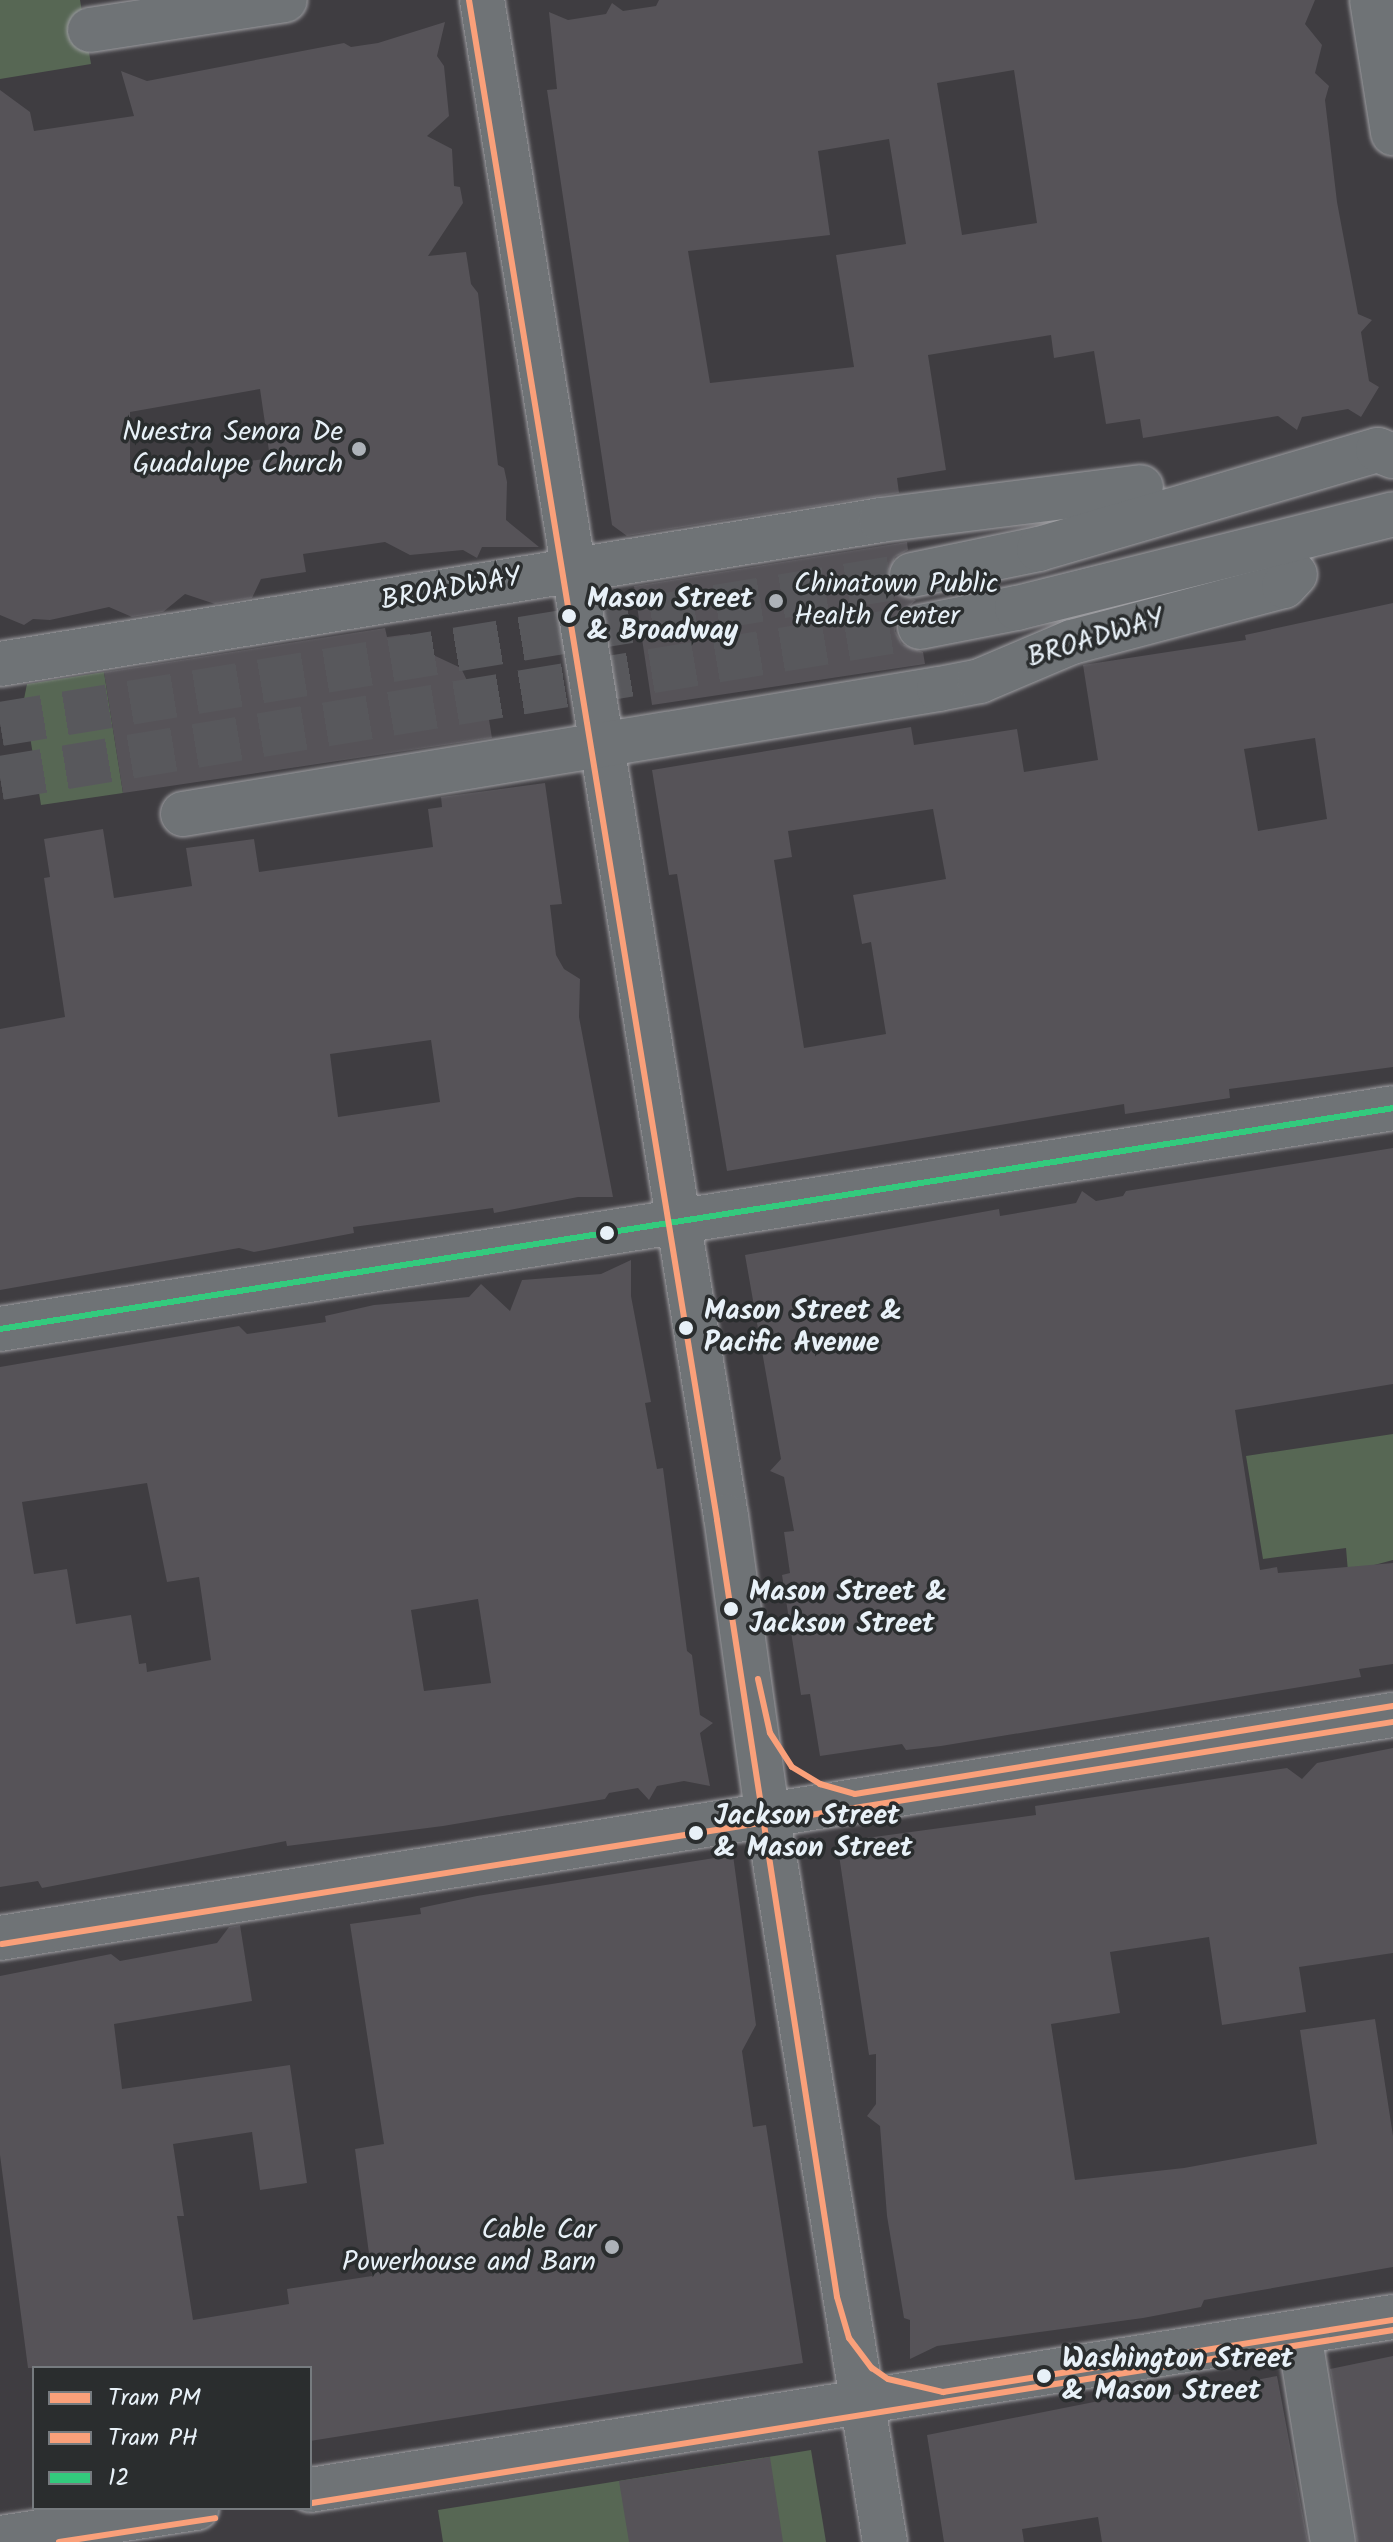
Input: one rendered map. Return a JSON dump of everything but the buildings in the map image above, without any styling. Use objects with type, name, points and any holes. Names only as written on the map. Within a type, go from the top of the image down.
[{"type":"street","points":[[90,30],[285,0]]},
{"type":"street","points":[[482,0],[726,1516],[767,1815],[885,2542]]},
{"type":"street","points":[[1372,0],[1393,133]]},
{"type":"street","points":[[912,575],[1039,549],[1378,450],[1393,456]]},
{"type":"street","name":"BROADWAY","points":[[0,664],[881,520],[1141,487],[1191,504]]},
{"type":"street","name":"BROADWAY","points":[[920,627],[1296,557],[1393,514]]},
{"type":"street","name":"BROADWAY","points":[[183,814],[601,747],[980,681],[1072,642],[1284,586],[1296,557]]},
{"type":"street","points":[[0,1329],[1393,1108]]},
{"type":"street","points":[[0,1938],[1393,1715]]},
{"type":"street","points":[[312,2490],[863,2405],[1393,2317]]},
{"type":"street","points":[[1299,2333],[1333,2542]]},
{"type":"street","points":[[0,2538],[184,2510]]},
{"type":"green space","points":[[0,0],[80,0],[91,64],[0,79]]},
{"type":"green space","points":[[104,672],[123,793],[41,805],[24,699],[27,684]]},
{"type":"green space","points":[[1393,1434],[1393,1560],[1348,1572],[1346,1548],[1263,1559],[1246,1456]]},
{"type":"green space","points":[[811,2450],[826,2542],[443,2542],[438,2510]]},
{"type":"tunnel","points":[[0,724],[912,575]]},
{"type":"tunnel","points":[[0,778],[920,627]]},
{"type":"tram line","name":"PM","points":[[469,0],[717,1520],[837,2297],[849,2338],[872,2368],[888,2379],[943,2392],[1393,2320]]},
{"type":"tram line","name":"PM","points":[[758,1679],[770,1733],[792,1767],[820,1784],[855,1794],[1393,1706]]},
{"type":"tram line","name":"PH","points":[[2,1944],[1393,1722]]},
{"type":"tram line","name":"PH","points":[[312,2503],[1393,2330]]},
{"type":"tram line","name":"PH","points":[[59,2542],[215,2518]]},
{"type":"transit line","name":"12","points":[[0,1329],[1393,1108]]},
{"type":"place","name":"Nuestra Senora De Guadalupe Church","points":[[359,449]]},
{"type":"place","name":"Chinatown Public Health Center","points":[[776,601]]},
{"type":"place","name":"Mason Street & Broadway","points":[[569,616]]},
{"type":"place","name":"Mason Street & Pacific Avenue","points":[[686,1328]]},
{"type":"place","name":"Mason Street & Jackson Street","points":[[731,1609]]},
{"type":"place","name":"Jackson Street & Mason Street","points":[[696,1833]]},
{"type":"place","name":"Cable Car Powerhouse and Barn","points":[[612,2247]]},
{"type":"place","name":"Washington Street & Mason Street","points":[[1044,2376]]}]
